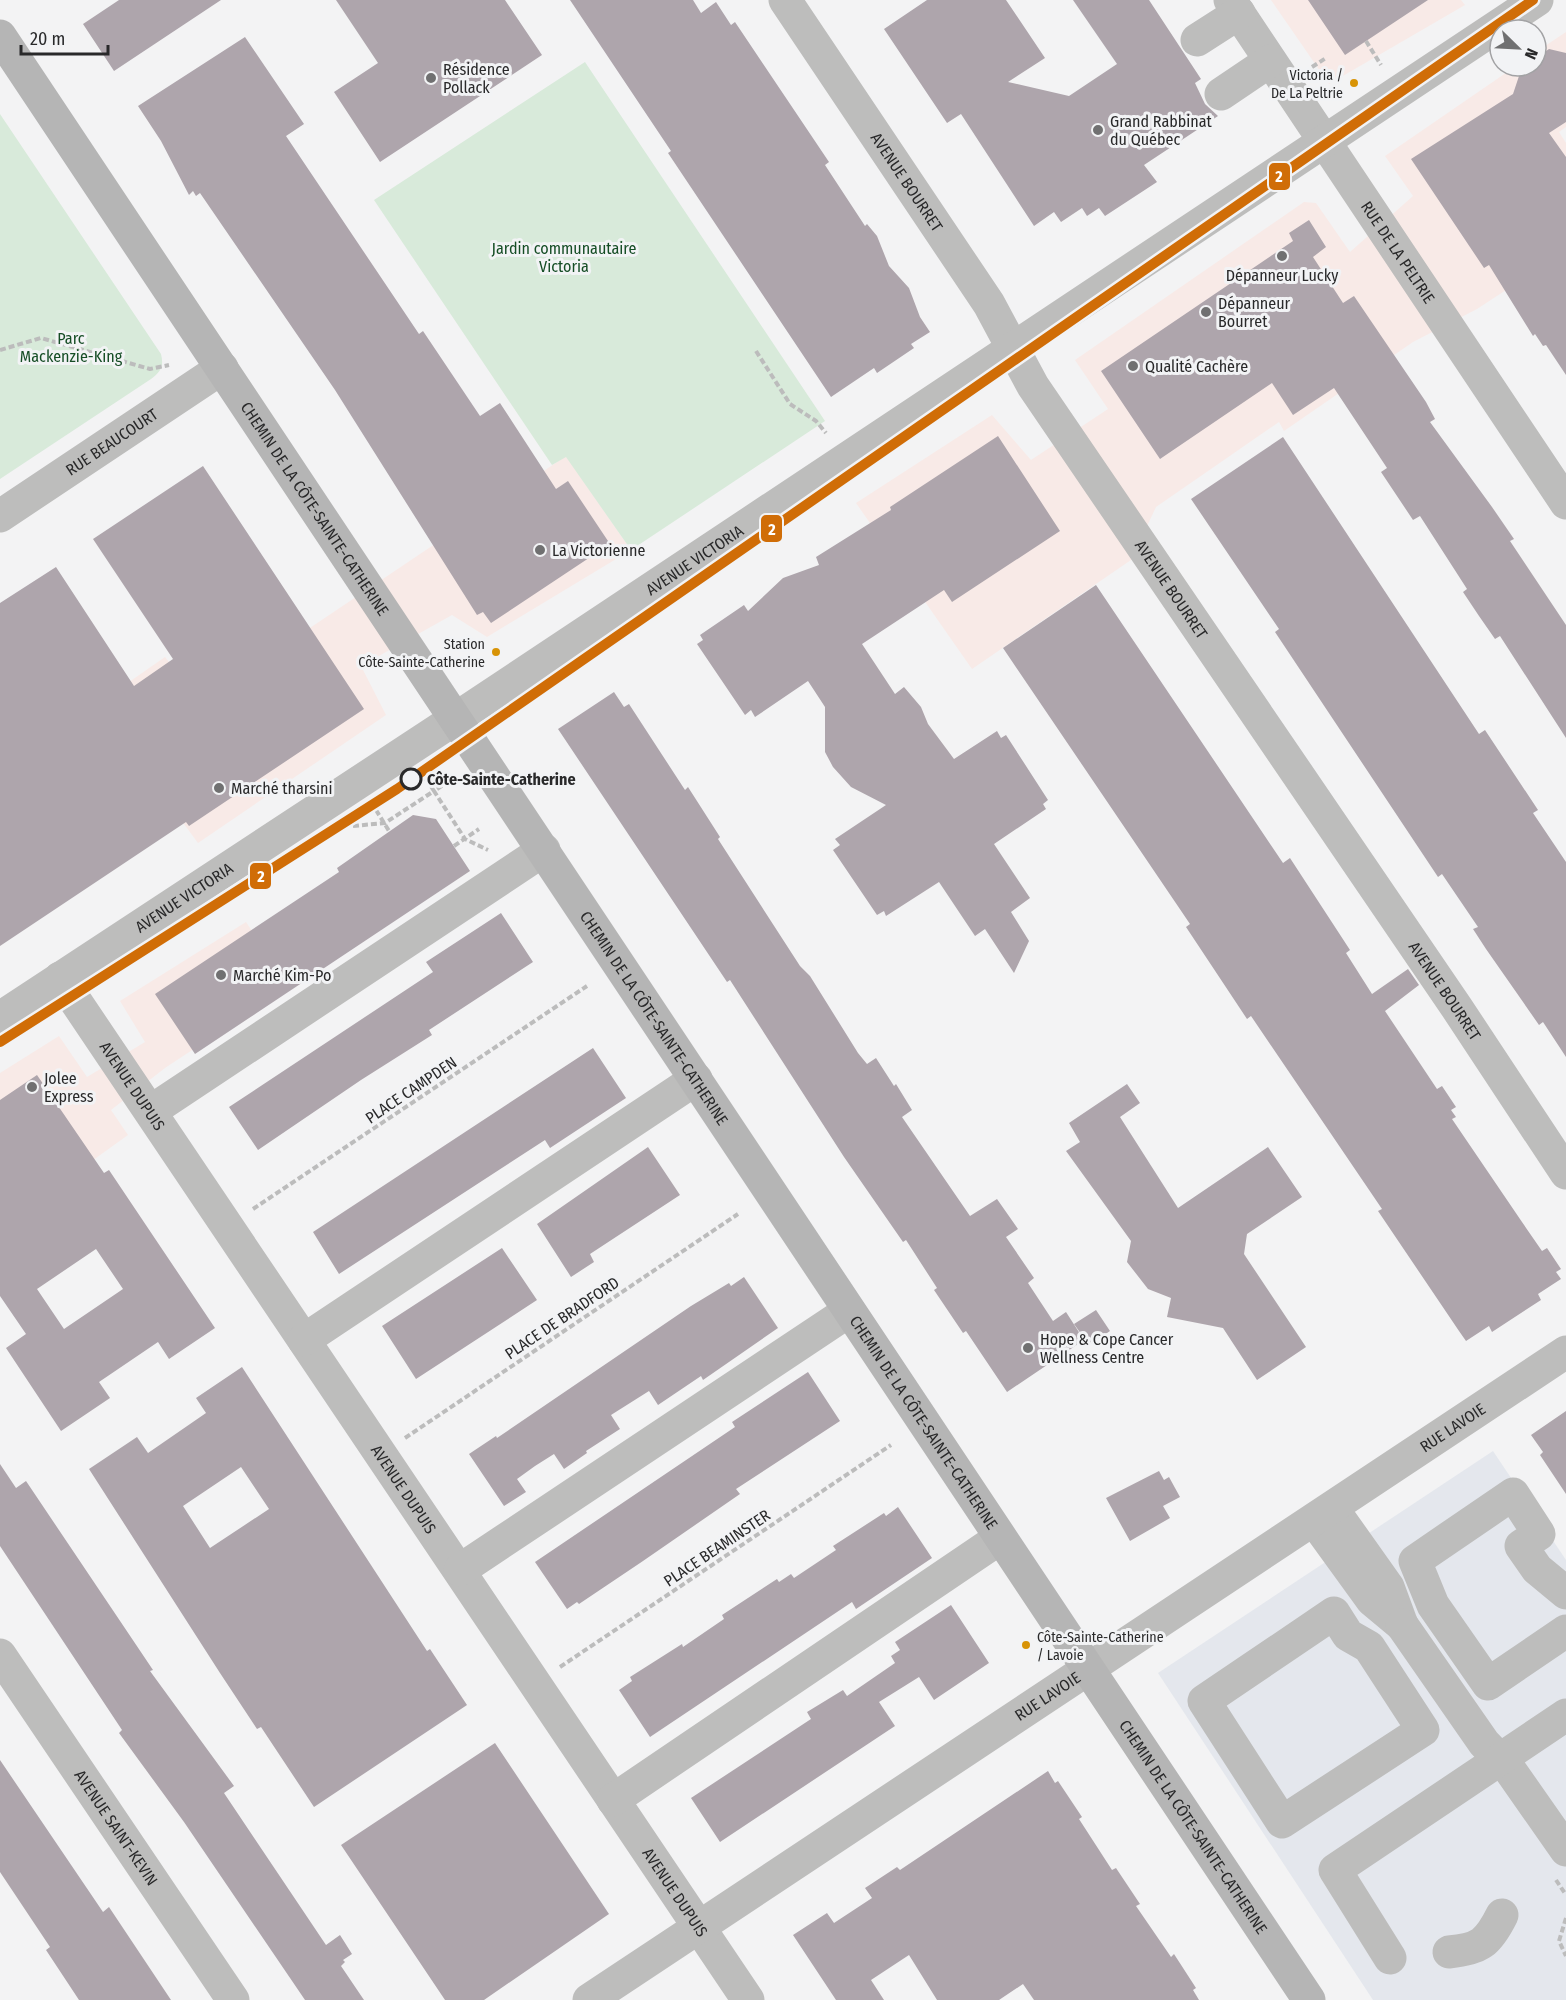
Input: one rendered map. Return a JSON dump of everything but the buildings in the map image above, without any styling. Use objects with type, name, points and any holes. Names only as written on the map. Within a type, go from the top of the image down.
[{"type":"main road","name":"CHEMIN DE LA CÔTE-SAINTE-CATHERINE","points":[[0,36],[1309,2000]]},
{"type":"street","name":"AVENUE BOURRET","points":[[785,0],[989,304],[1033,386],[1443,988],[1566,1173]]},
{"type":"street","name":"AVENUE VICTORIA","points":[[0,1018],[455,719],[1537,0]]},
{"type":"street","name":"RUE DE LA PELTRIE","points":[[1234,6],[1566,503]]},
{"type":"street","points":[[1197,40],[1234,6]]},
{"type":"street","points":[[1221,94],[1270,61]]},
{"type":"street","name":"RUE BEAUCOURT","points":[[0,516],[222,368]]},
{"type":"street","points":[[151,1111],[544,850]]},
{"type":"street","name":"AVENUE DUPUIS","points":[[60,978],[748,2000]]},
{"type":"street","points":[[304,1340],[696,1080]]},
{"type":"street","points":[[460,1570],[849,1311]]},
{"type":"street","name":"RUE LAVOIE","points":[[590,2000],[1566,1352]]},
{"type":"street","points":[[1566,1593],[1537,1569],[1521,1546],[1539,1534],[1512,1494],[1415,1560],[1433,1605],[1488,1684],[1566,1631]]},
{"type":"street","points":[[1323,1514],[1372,1600],[1402,1625],[1484,1743],[1510,1770],[1561,1865]]},
{"type":"street","points":[[614,1800],[1000,1538]]},
{"type":"street","points":[[1369,1647],[1433,1605]]},
{"type":"street","points":[[1334,1613],[1348,1635],[1369,1647],[1423,1730],[1282,1822],[1204,1701],[1334,1613]]},
{"type":"street","name":"AVENUE SAINT-KEVIN","points":[[0,1655],[232,2000]]},
{"type":"street","points":[[1390,1958],[1335,1870],[1566,1715]]},
{"type":"path","points":[[1366,41],[1381,65]]},
{"type":"path","points":[[1308,70],[1326,58]]},
{"type":"path","points":[[0,350],[41,338],[150,369],[165,365]]},
{"type":"path","points":[[756,351],[790,404],[816,421],[826,433]]},
{"type":"path","points":[[426,779],[465,838],[497,854]]},
{"type":"path","points":[[353,826],[385,823],[448,782]]},
{"type":"path","points":[[376,810],[389,831]]},
{"type":"path","points":[[454,846],[479,829]]},
{"type":"path","name":"PLACE CAMPDEN","points":[[248,1213],[587,986]]},
{"type":"path","name":"PLACE DE BRADFORD","points":[[400,1442],[738,1214]]},
{"type":"path","name":"PLACE BEAMINSTER","points":[[555,1670],[891,1445]]},
{"type":"path","points":[[1561,1865],[1566,1895]]},
{"type":"path","points":[[1566,1918],[1559,1941],[1566,1956]]},
{"type":"shaded area","points":[[1271,0],[1461,0],[1465,5],[1329,84]]},
{"type":"shaded area","points":[[1566,32],[1566,127],[1559,132],[1566,143],[1566,251],[1477,309],[1413,342],[1284,431],[1279,422],[1156,507],[1131,560],[972,669],[856,503],[992,415],[1031,460],[1108,409],[1075,360],[1304,202],[1316,203],[1350,252],[1413,196],[1385,156],[1499,78],[1548,78],[1548,44]]},
{"type":"shaded area","points":[[566,456],[631,550],[487,637],[452,615],[361,666],[386,715],[198,843],[96,705],[165,657],[201,701]]},
{"type":"shaded area","points":[[246,922],[289,986],[165,1068],[111,1110],[128,1135],[0,1227],[0,1073],[59,1036],[87,1077],[145,1042],[120,1001]]},
{"type":"shaded area","points":[[1493,1451],[1566,1560],[1566,2000],[1373,2000],[1158,1673]]},
{"type":"green space","name":"Jardin communautaire Victoria","points":[[585,62],[825,421],[631,550],[566,457],[552,465],[374,200]]},
{"type":"green space","name":"Parc Mackenzie-King","points":[[0,114],[161,354],[162,365],[151,379],[0,479]]},
{"type":"transit line","name":"2","points":[[0,1042],[397,789],[1533,0]]},
{"type":"place","name":"Résidence Pollack","points":[[431,78]]},
{"type":"place","name":"Victoria / De La Peltrie","points":[[1354,83]]},
{"type":"place","name":"Grand Rabbinat du Québec","points":[[1098,130]]},
{"type":"place","name":"Dépanneur Lucky","points":[[1282,256]]},
{"type":"place","name":"Dépanneur Bourret","points":[[1206,312]]},
{"type":"place","name":"Qualité Cachère","points":[[1133,366]]},
{"type":"place","name":"La Victorienne","points":[[540,550]]},
{"type":"place","name":"Station Côte-Sainte-Catherine","points":[[496,652]]},
{"type":"place","name":"Côte-Sainte-Catherine","points":[[411,779]]},
{"type":"place","name":"Marché tharsini","points":[[219,788]]},
{"type":"place","name":"Marché Kim-Po","points":[[221,975]]},
{"type":"place","name":"Jolee Express","points":[[32,1087]]},
{"type":"place","name":"Hope & Cope Cancer Wellness Centre","points":[[1028,1348]]},
{"type":"place","name":"Côte-Sainte-Catherine / Lavoie","points":[[1026,1645]]}]
